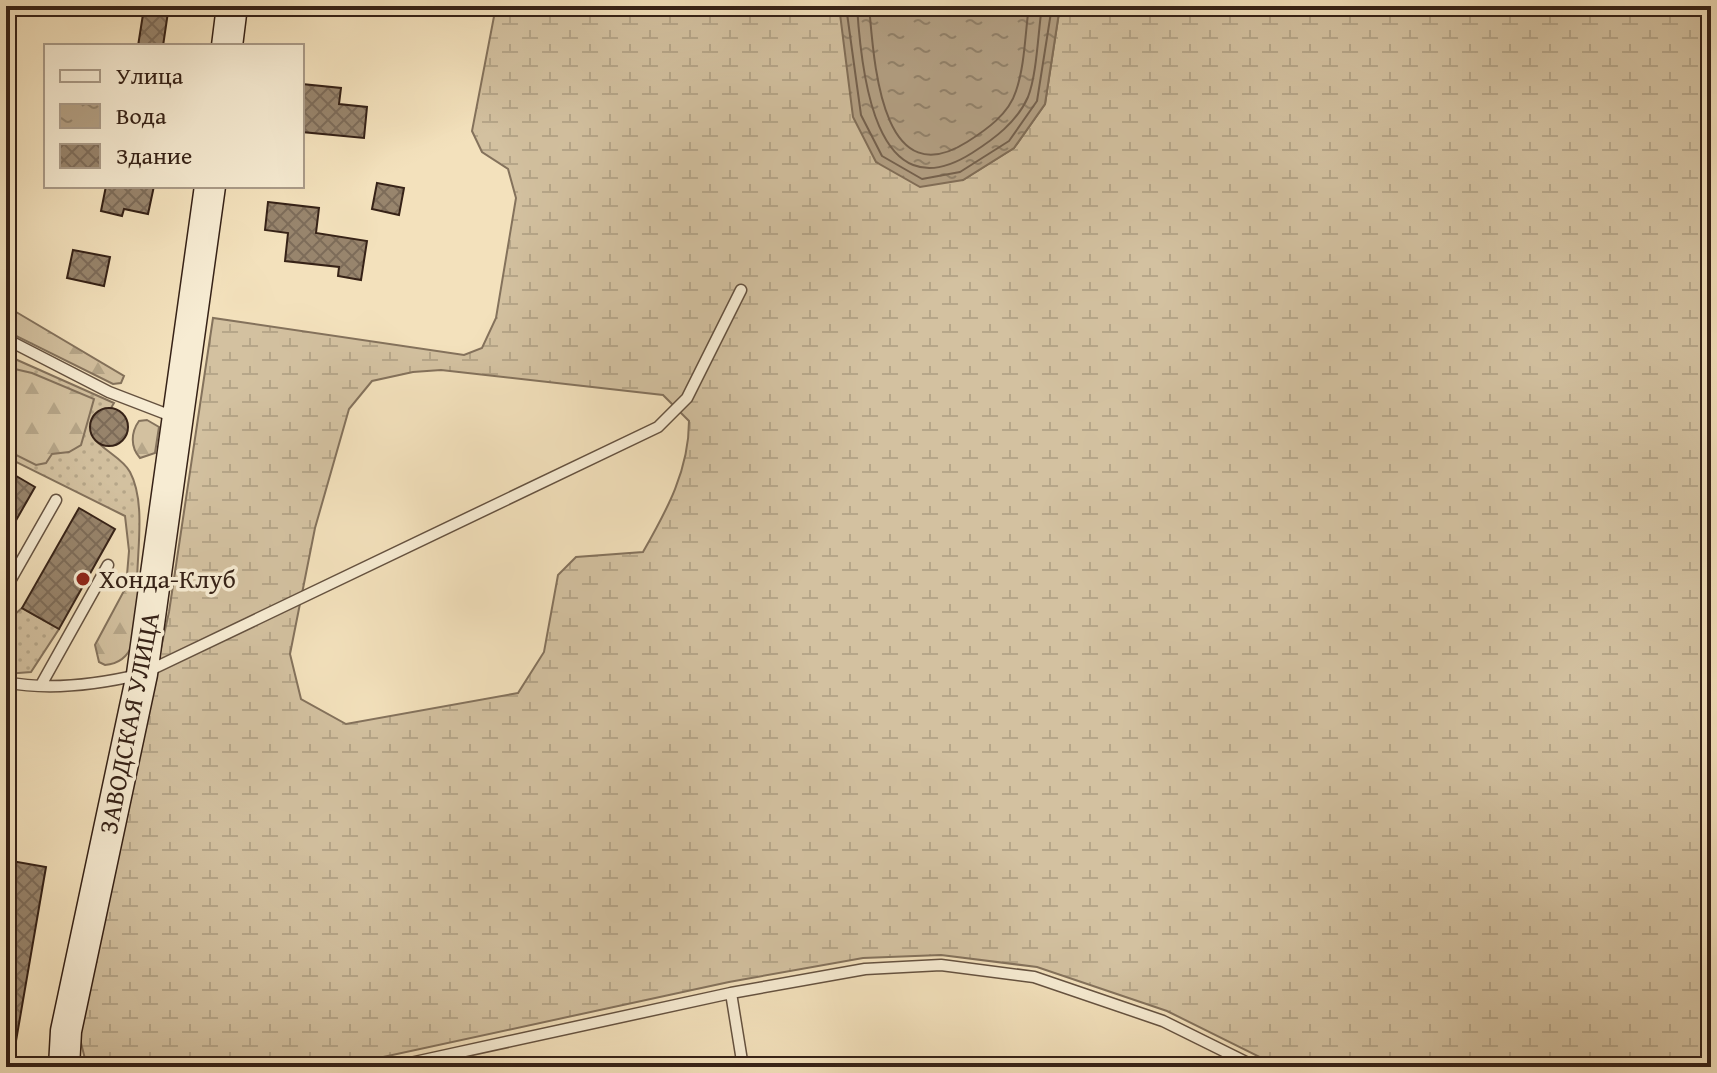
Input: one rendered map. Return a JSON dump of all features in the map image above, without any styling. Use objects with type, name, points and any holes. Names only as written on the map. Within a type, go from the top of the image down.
[{"type":"street","points":[[227,44],[232,6]]},
{"type":"street","name":"ЗАВОДСКАЯ УЛИЦА","points":[[64,1067],[66,1031],[142,674],[210,188]]},
{"type":"lane","points":[[6,682],[41,685],[111,680],[142,674],[658,427],[687,398],[741,290]]},
{"type":"lane","points":[[6,339],[109,392],[179,419]]},
{"type":"lane","points":[[6,588],[56,500]]},
{"type":"lane","points":[[41,685],[108,565]]},
{"type":"lane","points":[[392,1067],[731,993],[865,969],[941,965],[1034,977],[1163,1021],[1256,1067]]},
{"type":"lane","points":[[731,993],[743,1067]]},
{"type":"green space","points":[[496,6],[839,6],[963,180],[1014,148],[1045,104],[1060,6],[1711,6],[1711,1067],[1280,1067],[1167,1011],[1037,967],[941,955],[863,958],[729,982],[337,1067],[87,1067],[79,1035],[84,994],[169,612],[213,318],[464,355],[482,348],[496,318],[516,198],[508,169],[482,152],[472,131]],"holes":[[[441,370],[663,395],[689,421],[681,473],[668,505],[643,552],[576,557],[558,575],[544,652],[518,693],[346,724],[301,699],[290,654],[315,528],[349,409],[372,381],[413,372]]]},
{"type":"green space","points":[[6,306],[124,376],[121,383],[113,384],[6,331]]},
{"type":"green space","points":[[6,355],[114,403],[111,408],[94,415],[92,433],[125,465],[135,484],[140,527],[137,584],[126,587],[129,551],[125,516],[6,457]]},
{"type":"green space","points":[[6,367],[32,373],[94,399],[81,445],[69,452],[52,454],[46,463],[36,465],[6,450]]},
{"type":"green space","points":[[147,420],[159,427],[155,453],[140,458],[134,449],[133,435],[139,421]]},
{"type":"green space","points":[[137,584],[135,637],[126,656],[105,665],[99,662],[95,645],[126,587]]},
{"type":"green space","points":[[22,608],[59,629],[31,672],[6,674],[6,622]]},
{"type":"water","points":[[839,6],[1060,6],[1045,104],[1014,148],[963,180],[920,187],[876,162],[853,117]]},
{"type":"building","points":[[144,8],[168,12],[163,44],[138,44]]},
{"type":"building","points":[[304,84],[341,88],[339,104],[367,107],[364,138],[304,132]]},
{"type":"building","points":[[377,183],[404,188],[399,215],[372,209]]},
{"type":"building","points":[[106,188],[154,188],[148,214],[124,209],[122,216],[101,211]]},
{"type":"building","points":[[268,202],[319,208],[316,233],[367,241],[361,280],[338,276],[339,267],[285,261],[288,233],[265,230]]},
{"type":"building","points":[[73,250],[110,257],[104,286],[67,278]]},
{"type":"building","points":[[109,408],[122,414],[128,427],[122,440],[109,446],[96,440],[90,427],[96,414]]},
{"type":"building","points":[[6,470],[35,487],[6,538]]},
{"type":"building","points":[[79,508],[115,529],[59,629],[22,608]]},
{"type":"building","points":[[6,860],[46,867],[16,1041],[6,1040]]},
{"type":"place","name":"Хонда-Клуб","points":[[83,579]]}]
